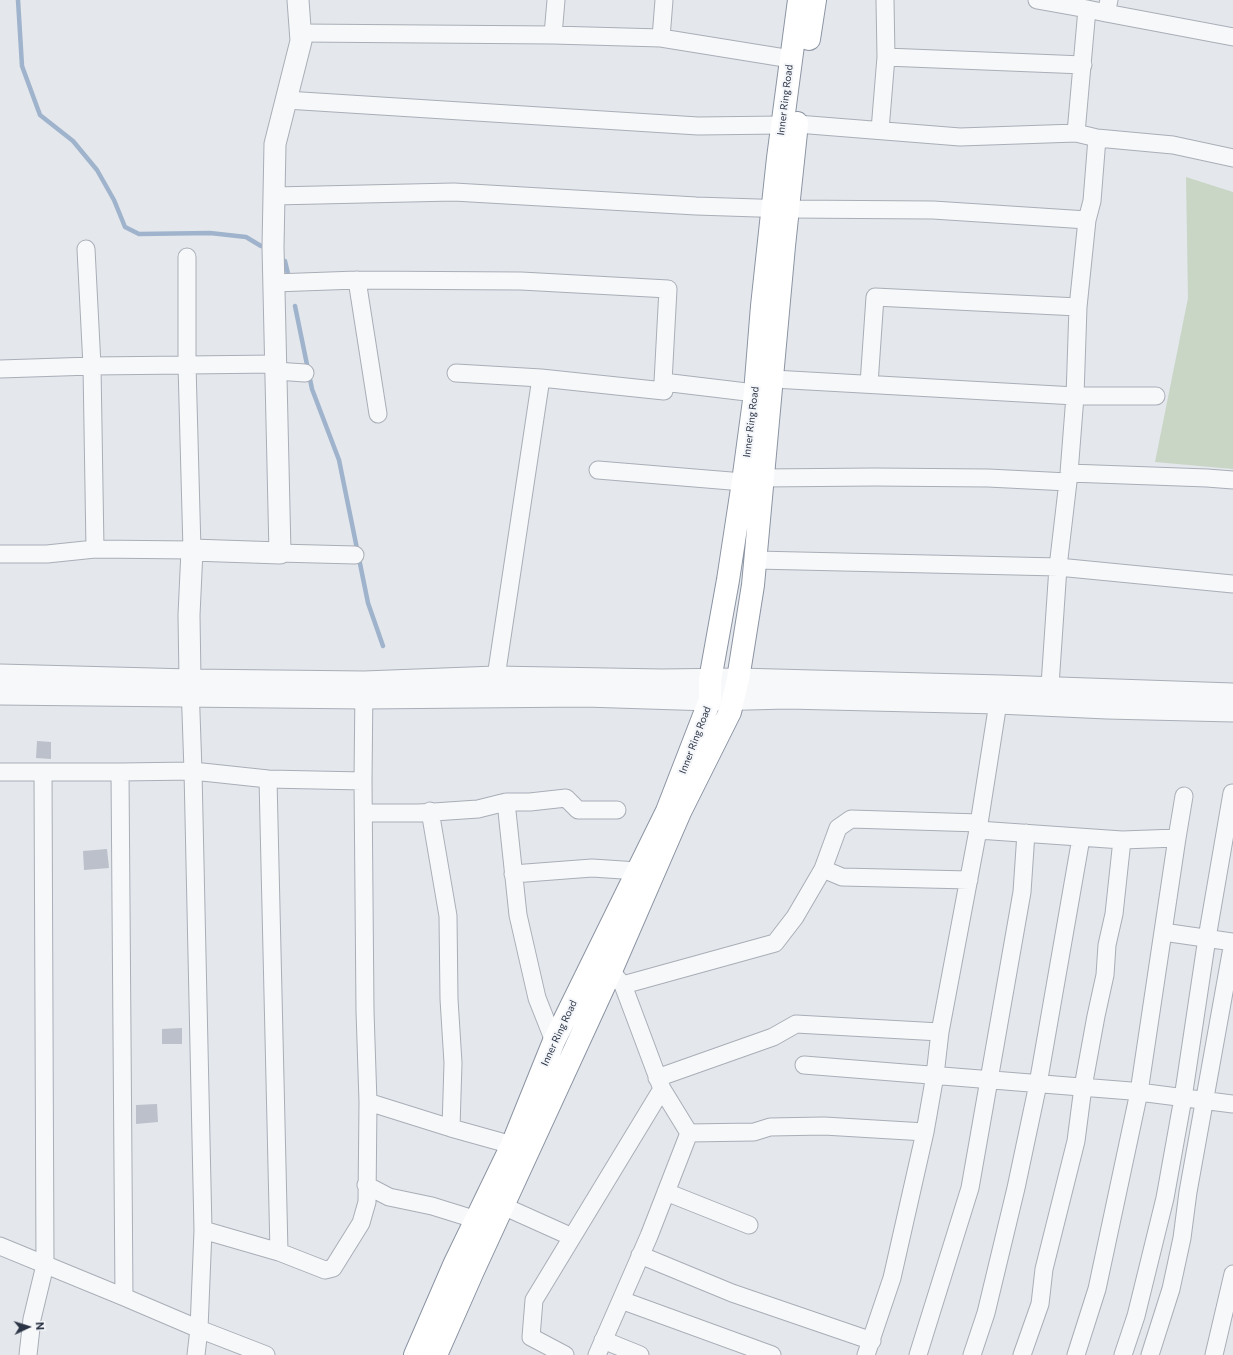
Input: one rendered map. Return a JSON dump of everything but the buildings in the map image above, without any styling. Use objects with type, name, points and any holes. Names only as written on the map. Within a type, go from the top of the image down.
[{"type":"highway","name":"Inner Ring Road","points":[[790,124],[790,59],[799,0]]},
{"type":"highway","name":"Inner Ring Road","points":[[436,1355],[517,1212],[617,978],[680,812],[730,712],[738,679],[756,560],[753,480],[755,392],[790,124],[805,59],[815,0]]},
{"type":"highway","name":"Inner Ring Road","points":[[414,1355],[454,1265],[477,1220],[512,1144],[554,1041],[667,810],[710,690],[728,580],[753,480],[773,379],[780,209]]},
{"type":"street","points":[[278,553],[280,553],[274,283],[274,196],[276,144],[301,41],[298,0]]},
{"type":"street","points":[[553,36],[556,0]]},
{"type":"street","points":[[661,38],[664,0]]},
{"type":"street","points":[[880,130],[886,57],[885,0]]},
{"type":"street","points":[[1038,0],[1087,9],[1108,7],[1233,36]]},
{"type":"street","points":[[1076,133],[1087,9]]},
{"type":"street","points":[[301,33],[661,38],[790,59]]},
{"type":"street","points":[[886,57],[1083,65]]},
{"type":"street","points":[[286,100],[698,126],[790,124],[960,137],[1076,133],[1097,138],[1173,145],[1233,158]]},
{"type":"street","points":[[1049,697],[1058,567],[1069,478],[1075,396],[1078,307],[1087,220],[1092,201],[1097,138]]},
{"type":"street","points":[[274,196],[454,192],[780,209],[933,210],[1087,220]]},
{"type":"street","points":[[86,249],[92,366],[95,548]]},
{"type":"street","points":[[187,258],[187,365],[192,550],[188,615],[203,1230],[199,1329],[196,1355]]},
{"type":"street","points":[[274,283],[357,280],[521,281],[668,289],[663,382],[664,391],[541,378],[456,373]]},
{"type":"street","points":[[357,280],[378,414]]},
{"type":"street","points":[[869,384],[875,297],[1078,307]]},
{"type":"street","points":[[0,369],[187,365],[276,368],[305,373]]},
{"type":"street","points":[[489,697],[496,678],[541,378]]},
{"type":"street","points":[[773,379],[1075,396],[1156,396]]},
{"type":"street","points":[[663,382],[755,392]]},
{"type":"street","points":[[598,470],[753,480],[875,477],[1207,478],[1233,480]]},
{"type":"street","points":[[0,554],[47,554],[95,548],[355,555]]},
{"type":"street","points":[[756,560],[1058,567],[1233,584]]},
{"type":"street","points":[[364,690],[496,678],[710,690],[733,700],[999,695]]},
{"type":"street","points":[[1,680],[190,688],[364,690],[489,697],[585,696],[710,690],[738,679],[1049,697],[1233,710]]},
{"type":"street","points":[[203,1230],[278,1252],[325,1270],[333,1268],[361,1223],[367,1202],[368,1102],[365,1011],[363,781],[364,690]]},
{"type":"street","points":[[1049,697],[1233,694]]},
{"type":"street","points":[[640,1255],[869,1348],[892,1278],[925,1132],[935,1075],[940,1032],[979,827],[999,695]]},
{"type":"street","points":[[0,772],[193,771],[268,779],[363,781]]},
{"type":"street","points":[[28,1355],[32,1319],[45,1265],[43,772]]},
{"type":"street","points":[[120,772],[124,1297]]},
{"type":"street","points":[[268,779],[278,1252]]},
{"type":"street","points":[[1123,1355],[1136,1316],[1165,1198],[1184,1098],[1207,938],[1232,793]]},
{"type":"street","points":[[1076,1355],[1097,1289],[1139,1092],[1184,796]]},
{"type":"street","points":[[364,813],[419,813],[430,811],[478,809],[506,802],[530,802],[566,798],[578,810],[617,810]]},
{"type":"street","points":[[506,802],[518,915],[537,998],[554,1041]]},
{"type":"street","points":[[430,811],[448,916],[448,999],[454,1063],[451,1128]]},
{"type":"street","points":[[689,1133],[660,1084],[617,978],[776,943],[795,917],[823,869],[838,828],[851,819],[979,827],[1081,838],[1122,840],[1177,838]]},
{"type":"street","points":[[918,1355],[970,1188],[1022,892],[1026,833]]},
{"type":"street","points":[[972,1355],[986,1313],[1016,1188],[1038,1084],[1081,838]]},
{"type":"street","points":[[1022,1355],[1040,1304],[1044,1268],[1076,1141],[1083,1087],[1105,975],[1107,945],[1114,914],[1122,840]]},
{"type":"street","points":[[513,874],[592,868],[638,871]]},
{"type":"street","points":[[823,869],[842,877],[969,880]]},
{"type":"street","points":[[1150,1355],[1171,1289],[1182,1238],[1188,1192],[1233,942],[1163,932]]},
{"type":"street","points":[[565,1355],[531,1337],[534,1300],[660,1084],[773,1037],[796,1024],[940,1032]]},
{"type":"street","points":[[804,1065],[1139,1092],[1233,1104]]},
{"type":"street","points":[[368,1102],[451,1128],[512,1144]]},
{"type":"street","points":[[689,1133],[754,1132],[770,1127],[824,1126],[925,1132]]},
{"type":"street","points":[[640,1355],[600,1347],[640,1255],[689,1133]]},
{"type":"street","points":[[366,1185],[389,1197],[432,1206],[477,1220]]},
{"type":"street","points":[[666,1192],[749,1225]]},
{"type":"street","points":[[517,1212],[572,1237]]},
{"type":"street","points":[[0,1246],[199,1329],[266,1355]]},
{"type":"street","points":[[1214,1355],[1233,1274]]},
{"type":"street","points":[[621,1300],[772,1355]]},
{"type":"green space","points":[[1186,177],[1233,192],[1233,469],[1155,462],[1188,298]]},
{"type":"waterway","points":[[18,0],[22,66],[40,115],[73,141],[97,170],[114,200],[125,227],[139,234],[210,233],[246,237],[261,246]]},
{"type":"waterway","points":[[285,261],[289,278]]},
{"type":"waterway","points":[[295,306],[312,389],[339,460],[368,603],[383,646]]}]
